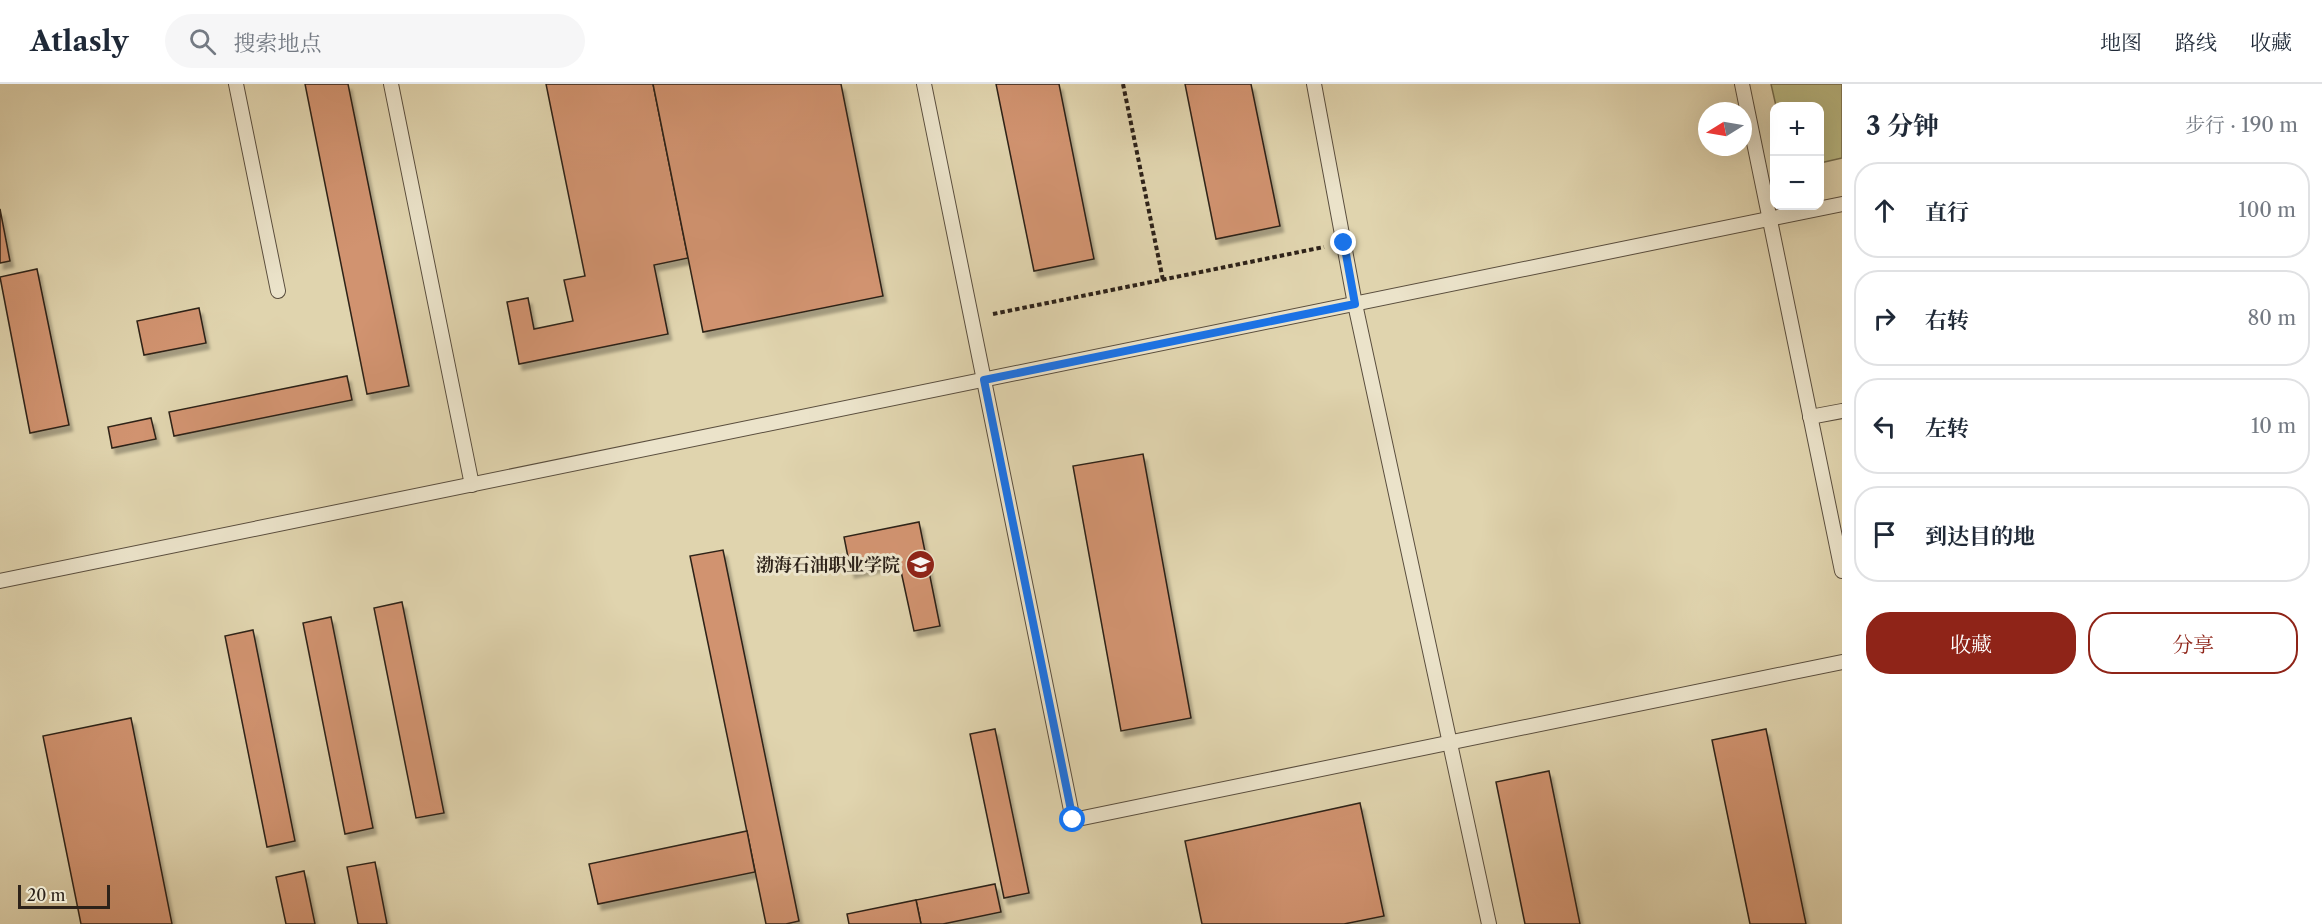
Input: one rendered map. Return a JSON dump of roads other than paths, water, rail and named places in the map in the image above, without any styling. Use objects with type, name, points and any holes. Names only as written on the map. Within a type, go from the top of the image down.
[{"type":"lane","points":[[236,84],[278,291]]},
{"type":"lane","points":[[391,84],[472,485]]},
{"type":"lane","points":[[924,84],[1073,820],[1842,662]]},
{"type":"lane","points":[[1314,84],[1355,304],[1489,924]]},
{"type":"lane","points":[[1742,84],[1842,571]]},
{"type":"lane","points":[[0,581],[1842,204]]},
{"type":"lane","points":[[1810,417],[1842,411]]},
{"type":"place","name":"渤海石油职业学院","points":[[921,565]]}]
